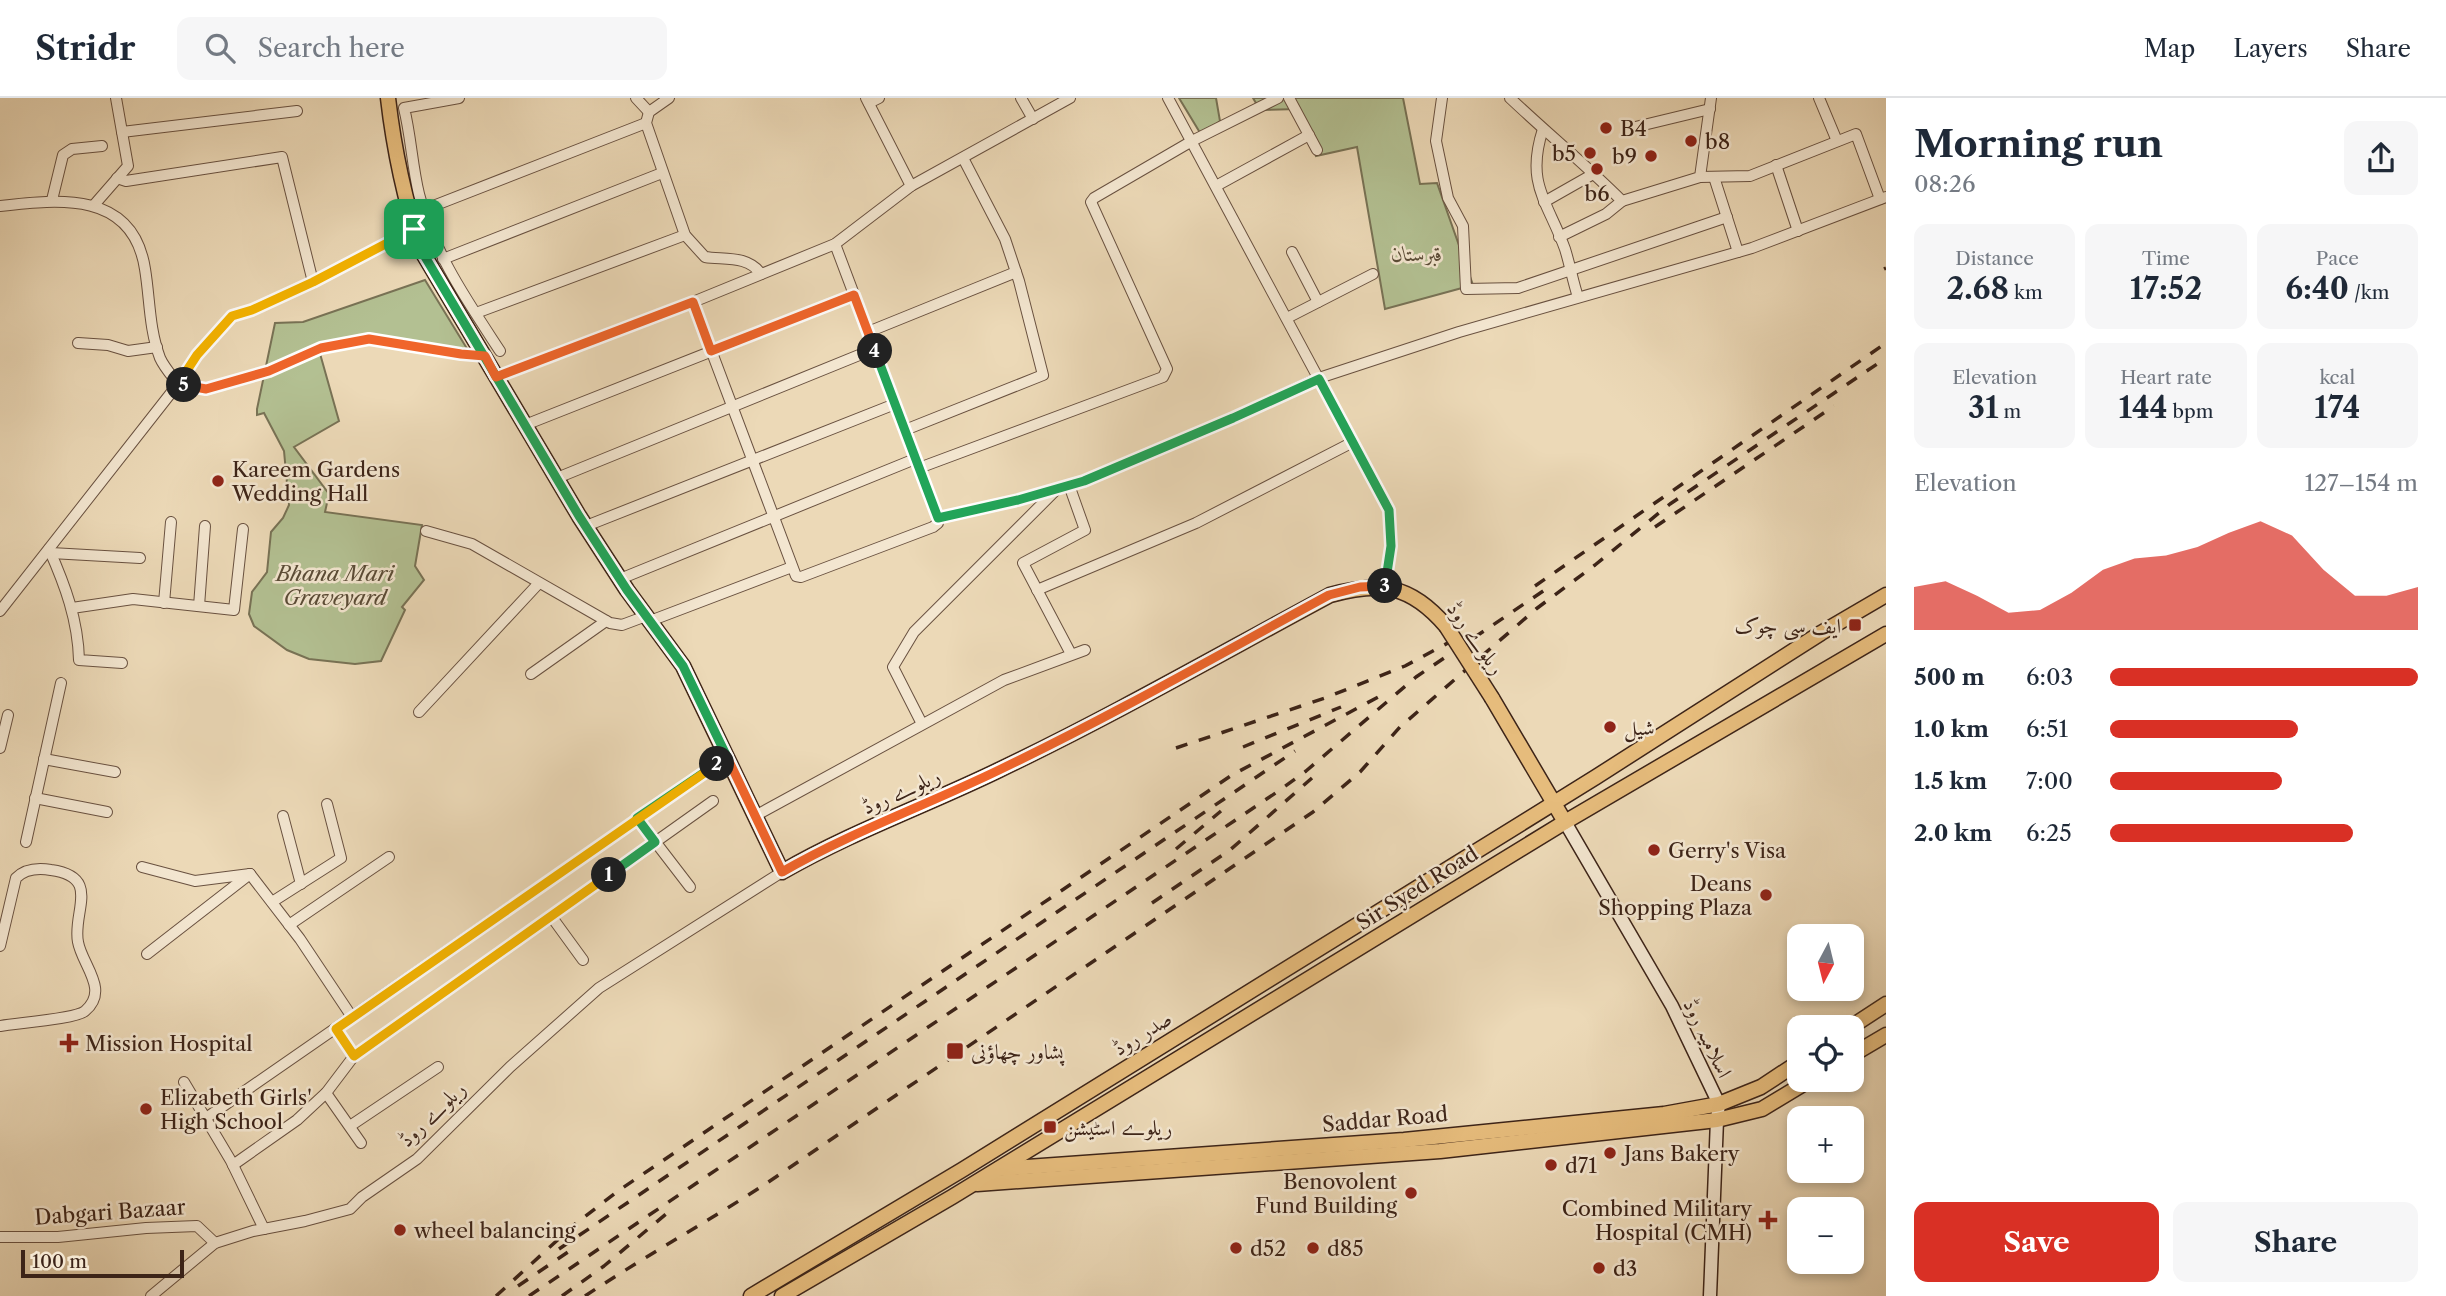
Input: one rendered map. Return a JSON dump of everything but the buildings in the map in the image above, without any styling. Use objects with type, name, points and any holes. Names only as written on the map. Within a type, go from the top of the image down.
[{"type":"main road","points":[[388,98],[392,133],[421,250],[586,526],[620,579],[683,666],[782,872]]},
{"type":"main road","name":"ریلوے روڈ","points":[[782,872],[813,854],[998,771],[1126,707],[1329,595],[1360,587],[1384,588],[1406,593],[1431,609],[1446,626],[1565,822]]},
{"type":"main road","name":"صدر روڈ","points":[[751,1296],[962,1170],[1886,595]]},
{"type":"main road","name":"Sir Syed Road","points":[[974,1184],[1565,822],[1886,634]]},
{"type":"main road","points":[[1864,1018],[1886,1004]]},
{"type":"main road","points":[[1864,1048],[1886,1035]]},
{"type":"main road","name":"Saddar Road","points":[[974,1184],[1089,1170],[1664,1114],[1719,1104],[1761,1087],[1787,1070]]},
{"type":"main road","name":"Saddar Road","points":[[962,1170],[1089,1170],[1440,1151],[1717,1120],[1762,1109],[1790,1092]]},
{"type":"main road","points":[[782,1296],[974,1184]]},
{"type":"street","points":[[94,205],[128,166],[116,98]]},
{"type":"street","points":[[458,98],[404,108],[413,166],[424,210],[443,259],[500,351]]},
{"type":"street","points":[[636,98],[648,117],[662,173],[685,234],[705,257],[745,261],[761,274]]},
{"type":"street","points":[[424,210],[648,117],[669,98]]},
{"type":"street","points":[[879,98],[867,101],[911,186]]},
{"type":"street","points":[[1021,98],[1033,119]]},
{"type":"street","points":[[496,377],[693,302],[835,244],[911,186],[1070,98]]},
{"type":"street","points":[[1168,98],[1389,510],[1391,546],[1384,588]]},
{"type":"street","points":[[620,579],[773,516],[1163,377],[1167,369],[1091,202],[1192,141],[1278,98]]},
{"type":"street","points":[[1289,98],[1317,150]]},
{"type":"street","points":[[1441,98],[1436,141],[1448,198],[1463,226],[1466,289],[1518,288],[1727,218]]},
{"type":"street","points":[[1510,98],[1543,130],[1595,173],[1622,201]]},
{"type":"street","points":[[1819,98],[1837,141]]},
{"type":"street","points":[[1627,129],[1710,104],[1700,177]]},
{"type":"street","points":[[122,132],[297,111]]},
{"type":"street","points":[[1543,130],[1535,153],[1538,186],[1571,271],[1577,297]]},
{"type":"street","points":[[938,518],[1069,485],[1233,418],[1319,379],[1459,332],[1738,252],[1883,198],[1856,134],[1750,176],[1700,177],[1622,201],[1606,214],[1559,237]]},
{"type":"street","points":[[1216,186],[1309,135]]},
{"type":"street","points":[[52,200],[63,155],[72,149],[102,146]]},
{"type":"street","points":[[117,178],[126,181],[282,157],[313,282]]},
{"type":"street","points":[[905,430],[1043,374],[1005,239],[963,158]]},
{"type":"street","points":[[1776,165],[1798,230]]},
{"type":"street","points":[[443,259],[662,173]]},
{"type":"street","points":[[1544,202],[1595,173]]},
{"type":"street","points":[[1714,177],[1738,252]]},
{"type":"street","points":[[0,206],[52,200],[94,205],[117,216],[138,240],[145,267],[150,324],[161,360],[178,384],[206,389],[269,371],[321,348],[369,339],[485,356]]},
{"type":"street","points":[[0,611],[50,551],[178,384],[197,355],[232,316],[252,310],[313,282],[414,229]]},
{"type":"street","points":[[476,313],[685,234]]},
{"type":"street","points":[[693,302],[796,576],[801,577],[933,527],[938,523],[938,518],[835,244]]},
{"type":"street","points":[[1292,253],[1318,302]]},
{"type":"street","points":[[868,332],[1016,272]]},
{"type":"street","points":[[1287,318],[1373,274]]},
{"type":"street","points":[[525,425],[854,295]]},
{"type":"street","points":[[78,343],[108,345],[128,351],[157,347]]},
{"type":"street","points":[[557,478],[874,349]]},
{"type":"street","points":[[586,526],[895,404]]},
{"type":"street","points":[[1037,590],[1196,523],[1353,442]]},
{"type":"street","points":[[1069,485],[1084,530],[1023,563],[1071,654]]},
{"type":"street","points":[[922,724],[893,667],[914,632],[1057,489]]},
{"type":"street","points":[[164,603],[171,522]]},
{"type":"street","points":[[199,607],[205,526]]},
{"type":"street","points":[[72,608],[133,599],[234,610],[243,529]]},
{"type":"street","points":[[426,531],[472,544],[606,621],[622,625],[792,567]]},
{"type":"street","points":[[50,551],[140,558]]},
{"type":"street","points":[[50,551],[79,634],[79,660],[122,663]]},
{"type":"street","points":[[419,712],[539,583]]},
{"type":"street","points":[[531,674],[606,621]]},
{"type":"street","points":[[755,816],[1004,680],[1085,650]]},
{"type":"street","points":[[26,842],[61,683]]},
{"type":"street","points":[[0,748],[8,715]]},
{"type":"street","points":[[206,1118],[727,757]]},
{"type":"street","points":[[44,759],[115,772]]},
{"type":"street","points":[[36,798],[107,811]]},
{"type":"street","points":[[233,1165],[297,1120],[326,1093],[354,1056],[713,801]]},
{"type":"street","points":[[272,902],[341,858],[327,804]]},
{"type":"street","points":[[284,816],[301,884]]},
{"type":"street","points":[[637,818],[690,887]]},
{"type":"street","name":"اسلامیہ روڈ","points":[[1565,822],[1672,1006],[1719,1104],[1710,1296]]},
{"type":"street","points":[[289,925],[389,857]]},
{"type":"street","points":[[142,867],[195,881],[250,874]]},
{"type":"street","points":[[0,946],[16,878],[20,873],[43,868],[58,871],[77,881],[83,897],[77,940],[95,984],[90,1005],[79,1014],[0,1026]]},
{"type":"street","name":"ریلوے روڈ","points":[[215,1243],[350,1209],[362,1197],[418,1159],[510,1067],[599,988],[782,872]]},
{"type":"street","points":[[250,874],[289,925],[352,1017]]},
{"type":"street","points":[[147,954],[250,874]]},
{"type":"street","points":[[551,916],[583,960]]},
{"type":"street","points":[[336,1029],[354,1056]]},
{"type":"street","points":[[349,1126],[438,1067]]},
{"type":"street","points":[[184,1082],[233,1165],[264,1229]]},
{"type":"street","points":[[326,1093],[361,1143]]},
{"type":"street","name":"Dabgari Bazaar","points":[[0,1237],[58,1237],[146,1227],[197,1226],[215,1243]]},
{"type":"street","points":[[151,1296],[215,1243]]},
{"type":"green space","points":[[1179,98],[1216,98],[1220,121],[1202,136]]},
{"type":"green space","name":"قبرستان","points":[[1253,98],[1403,98],[1420,184],[1437,183],[1473,285],[1385,309],[1357,147],[1316,156],[1298,109],[1260,110]]},
{"type":"green space","name":"Bhana Mari Graveyard","points":[[425,280],[474,360],[369,339],[319,350],[339,421],[294,447],[329,494],[325,512],[422,525],[415,566],[424,580],[402,607],[405,610],[381,661],[355,664],[309,659],[287,650],[254,626],[249,614],[252,592],[267,572],[271,532],[283,518],[289,505],[284,451],[264,413],[257,415],[275,323],[303,322]]},
{"type":"railway","points":[[1535,586],[1886,343]]},
{"type":"railway","points":[[585,1296],[764,1185],[1313,812],[1360,772],[1400,727],[1536,609],[1670,504],[1886,358]]},
{"type":"railway","points":[[1655,527],[1834,406]]},
{"type":"railway","points":[[529,1296],[1280,790],[1416,677],[1552,585]]},
{"type":"railway","points":[[1176,748],[1325,698],[1405,666],[1459,637]]},
{"type":"railway","points":[[496,1296],[574,1225],[618,1191],[1232,775],[1382,695]]},
{"type":"railway","points":[[1243,747],[1341,707]]},
{"type":"railway","points":[[559,1249],[1295,751]]},
{"type":"railway","points":[[1152,903],[1230,850],[1312,778]]},
{"type":"railway","points":[[1176,849],[1221,811]]},
{"type":"railway","points":[[562,1296],[604,1266],[666,1214]]},
{"type":"railway","points":[[518,1286],[574,1248]]},
{"type":"place","name":"B4","points":[[1606,128]]},
{"type":"place","name":"b8","points":[[1691,141]]},
{"type":"place","name":"b5","points":[[1590,153]]},
{"type":"place","name":"b9","points":[[1651,156]]},
{"type":"place","name":"b6","points":[[1597,169]]},
{"type":"place","name":"Kareem Gardens Wedding Hall","points":[[218,481]]},
{"type":"place","name":"ایف سی چوک","points":[[1855,625]]},
{"type":"place","name":"شیل","points":[[1610,727]]},
{"type":"place","name":"Gerry's Visa","points":[[1654,850]]},
{"type":"place","name":"Deans Shopping Plaza","points":[[1766,895]]},
{"type":"place","name":"Mission Hospital","points":[[69,1043]]},
{"type":"place","name":"پشاور چھاؤنی","points":[[955,1051]]},
{"type":"place","name":"Elizabeth Girls' High School","points":[[146,1109]]},
{"type":"place","name":"ریلوے اسٹیشن","points":[[1050,1127]]},
{"type":"place","name":"Jans Bakery","points":[[1610,1153]]},
{"type":"place","name":"d71","points":[[1551,1165]]},
{"type":"place","name":"Benovolent Fund Building","points":[[1411,1193]]},
{"type":"place","name":"Combined Military Hospital (CMH)","points":[[1768,1220]]},
{"type":"place","name":"wheel balancing","points":[[400,1230]]},
{"type":"place","name":"d52","points":[[1236,1248]]},
{"type":"place","name":"d85","points":[[1313,1248]]},
{"type":"place","name":"d3","points":[[1599,1268]]},
{"type":"route","points":[[414,229],[313,282],[252,310],[232,316],[197,355],[178,384],[206,389],[269,371],[321,348],[369,339],[485,356],[496,377],[693,302],[711,351],[854,295],[938,518],[1018,500],[1084,481],[1319,379],[1389,510],[1391,546],[1384,588],[1360,587],[1329,595],[1126,707],[998,771],[813,854],[782,872],[727,757],[682,788],[637,818],[336,1029],[354,1056],[655,842],[637,818],[727,757],[683,666],[627,590],[579,516],[496,377],[485,356],[421,250],[414,229]]}]
